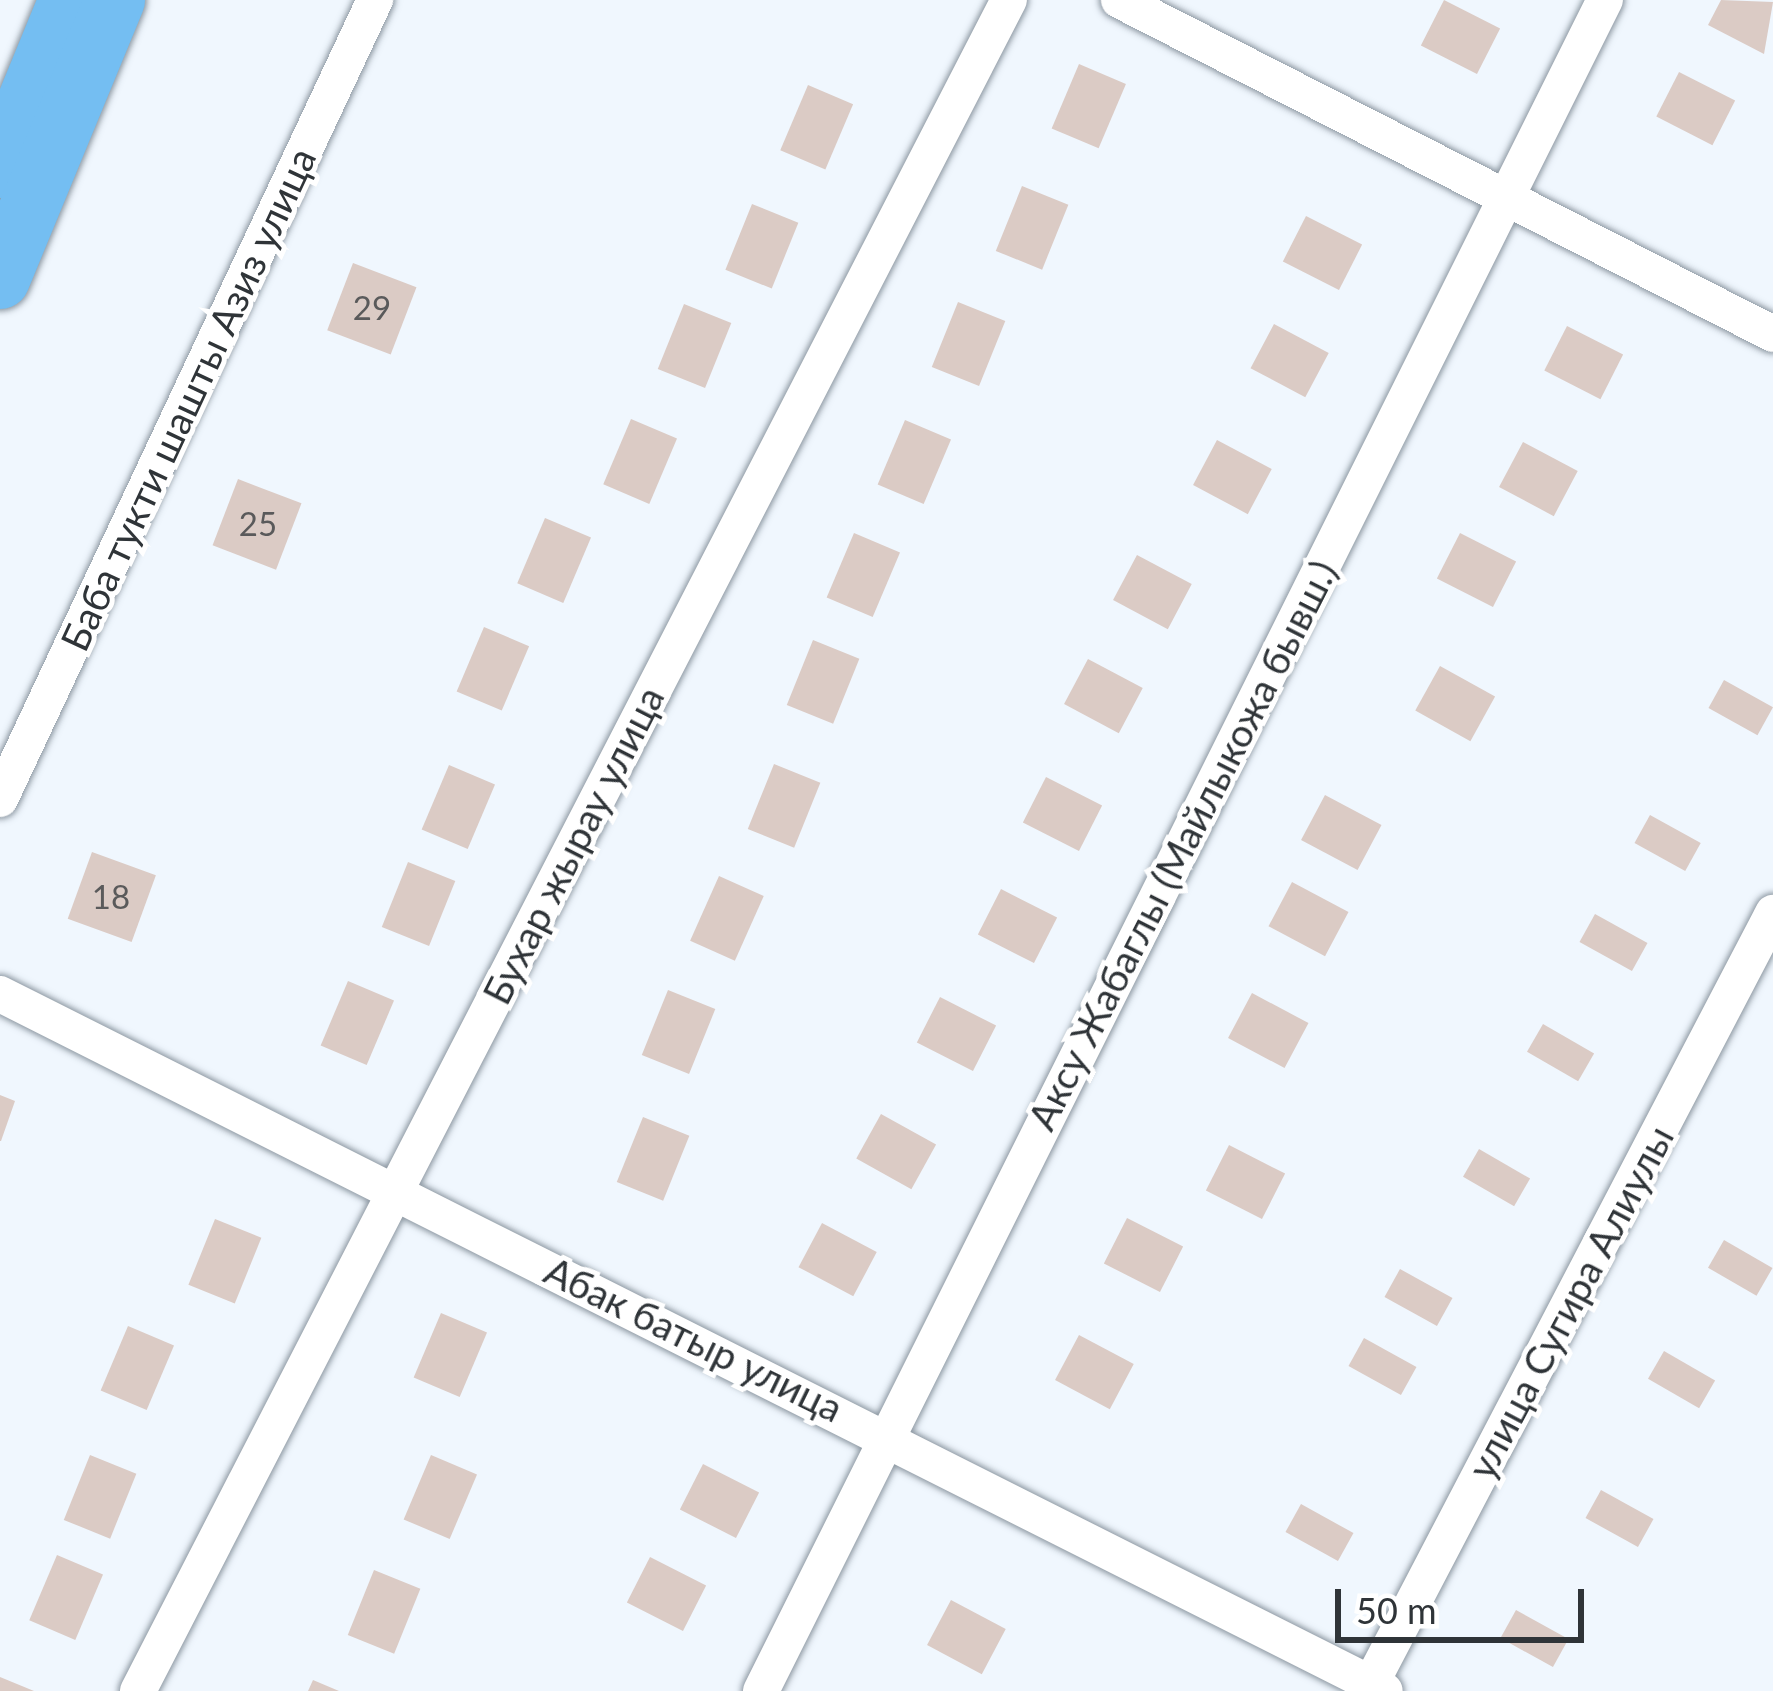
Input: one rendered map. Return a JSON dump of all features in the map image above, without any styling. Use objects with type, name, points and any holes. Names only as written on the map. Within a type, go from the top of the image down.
[{"type":"highway","points":[[0,168],[69,0]]},
{"type":"highway","points":[[0,280],[115,0]]},
{"type":"street","name":"Баба тукти шашты Азиз улица","points":[[0,799],[376,0]]},
{"type":"street","name":"Бухар жырау улица","points":[[138,1691],[1010,0]]},
{"type":"street","points":[[1119,0],[1773,334]]},
{"type":"street","name":"Аксу Жабаглы (Майлыкожа бывш.)","points":[[761,1691],[1605,0]]},
{"type":"street","name":"улица Сугира Алиулы","points":[[1374,1689],[1773,913]]},
{"type":"street","name":"Абак батыр улица","points":[[0,994],[887,1433],[1374,1689]]},
{"type":"building","points":[[1444,0],[1500,29],[1477,74],[1421,45]]},
{"type":"building","points":[[1721,0],[1773,2],[1764,54],[1708,25]]},
{"type":"building","points":[[1079,64],[1126,84],[1099,148],[1052,128]]},
{"type":"building","points":[[1679,72],[1735,101],[1712,145],[1656,117]]},
{"type":"building","points":[[808,85],[853,104],[825,170],[780,150]]},
{"type":"building","points":[[1022,186],[1068,205],[1042,270],[996,251]]},
{"type":"building","points":[[752,204],[798,223],[772,289],[725,270]]},
{"type":"building","points":[[1306,216],[1362,245],[1339,290],[1283,261]]},
{"type":"building","points":[[353,263],[416,287],[391,355],[327,330]]},
{"type":"building","points":[[958,302],[1005,321],[979,386],[932,367]]},
{"type":"building","points":[[684,304],[731,323],[705,388],[658,369]]},
{"type":"building","points":[[1274,324],[1329,353],[1305,397],[1251,368]]},
{"type":"building","points":[[1567,326],[1623,355],[1600,399],[1544,371]]},
{"type":"building","points":[[631,419],[677,439],[649,504],[603,484]]},
{"type":"building","points":[[905,420],[951,440],[924,504],[878,484]]},
{"type":"building","points":[[1217,440],[1272,469],[1248,514],[1193,485]]},
{"type":"building","points":[[1523,442],[1578,471],[1554,516],[1499,487]]},
{"type":"building","points":[[238,479],[301,503],[276,570],[213,545]]},
{"type":"building","points":[[545,518],[591,538],[563,603],[517,583]]},
{"type":"building","points":[[854,533],[900,553],[873,617],[827,597]]},
{"type":"building","points":[[1460,533],[1516,562],[1493,607],[1437,578]]},
{"type":"building","points":[[1137,555],[1192,584],[1168,629],[1113,600]]},
{"type":"building","points":[[484,627],[529,646],[502,711],[457,691]]},
{"type":"building","points":[[813,640],[859,659],[833,724],[787,705]]},
{"type":"building","points":[[1088,659],[1143,688],[1119,733],[1064,704]]},
{"type":"building","points":[[1440,666],[1495,697],[1470,741],[1415,711]]},
{"type":"building","points":[[1724,680],[1773,707],[1757,735],[1708,708]]},
{"type":"building","points":[[774,764],[820,783],[794,848],[748,829]]},
{"type":"building","points":[[449,765],[495,785],[468,849],[422,829]]},
{"type":"building","points":[[1046,777],[1102,806],[1079,851],[1023,822]]},
{"type":"building","points":[[1325,795],[1382,825],[1358,870],[1301,840]]},
{"type":"building","points":[[1650,815],[1701,843],[1685,871],[1634,843]]},
{"type":"building","points":[[92,852],[156,875],[132,942],[68,919]]},
{"type":"building","points":[[408,862],[455,881],[429,946],[382,927]]},
{"type":"building","points":[[719,876],[764,896],[735,961],[690,941]]},
{"type":"building","points":[[1292,882],[1349,912],[1325,956],[1269,926]]},
{"type":"building","points":[[1001,889],[1057,918],[1034,963],[978,934]]},
{"type":"building","points":[[1595,914],[1647,943],[1632,971],[1579,942]]},
{"type":"building","points":[[348,981],[394,1001],[367,1065],[321,1045]]},
{"type":"building","points":[[668,990],[715,1009],[689,1074],[642,1055]]},
{"type":"building","points":[[1252,993],[1309,1023],[1285,1068],[1228,1038]]},
{"type":"building","points":[[940,997],[996,1026],[973,1071],[917,1042]]},
{"type":"building","points":[[1543,1024],[1594,1054],[1578,1081],[1527,1052]]},
{"type":"building","points":[[0,1095],[15,1101],[1,1141],[0,1141]]},
{"type":"building","points":[[881,1114],[936,1145],[911,1189],[856,1159]]},
{"type":"building","points":[[643,1117],[689,1136],[663,1201],[617,1182]]},
{"type":"building","points":[[1229,1145],[1285,1174],[1262,1219],[1206,1190]]},
{"type":"building","points":[[1479,1149],[1530,1178],[1514,1206],[1463,1177]]},
{"type":"building","points":[[1127,1218],[1183,1247],[1160,1292],[1104,1263]]},
{"type":"building","points":[[215,1219],[261,1238],[235,1304],[188,1285]]},
{"type":"building","points":[[822,1223],[877,1252],[853,1296],[799,1267]]},
{"type":"building","points":[[1724,1240],[1772,1268],[1756,1296],[1708,1268]]},
{"type":"building","points":[[1400,1269],[1452,1298],[1437,1326],[1384,1297]]},
{"type":"building","points":[[441,1313],[487,1333],[460,1397],[414,1377]]},
{"type":"building","points":[[128,1326],[174,1346],[147,1410],[101,1390]]},
{"type":"building","points":[[1079,1335],[1134,1364],[1110,1409],[1055,1380]]},
{"type":"building","points":[[1364,1338],[1416,1367],[1401,1395],[1348,1366]]},
{"type":"building","points":[[1664,1351],[1715,1380],[1699,1408],[1648,1379]]},
{"type":"building","points":[[90,1455],[136,1474],[110,1539],[64,1520]]},
{"type":"building","points":[[431,1455],[477,1475],[450,1539],[404,1519]]},
{"type":"building","points":[[703,1464],[759,1493],[736,1538],[680,1509]]},
{"type":"building","points":[[1601,1490],[1653,1519],[1638,1547],[1585,1518]]},
{"type":"building","points":[[1301,1504],[1353,1533],[1338,1561],[1285,1532]]},
{"type":"building","points":[[57,1555],[103,1575],[75,1640],[29,1620]]},
{"type":"building","points":[[650,1557],[706,1586],[683,1631],[627,1602]]},
{"type":"building","points":[[374,1570],[420,1589],[394,1654],[348,1635]]},
{"type":"building","points":[[951,1600],[1006,1629],[982,1674],[927,1645]]},
{"type":"building","points":[[1516,1610],[1568,1639],[1553,1667],[1500,1638]]},
{"type":"building","points":[[0,1677],[34,1691],[0,1691]]},
{"type":"building","points":[[313,1680],[339,1691],[308,1691]]}]
